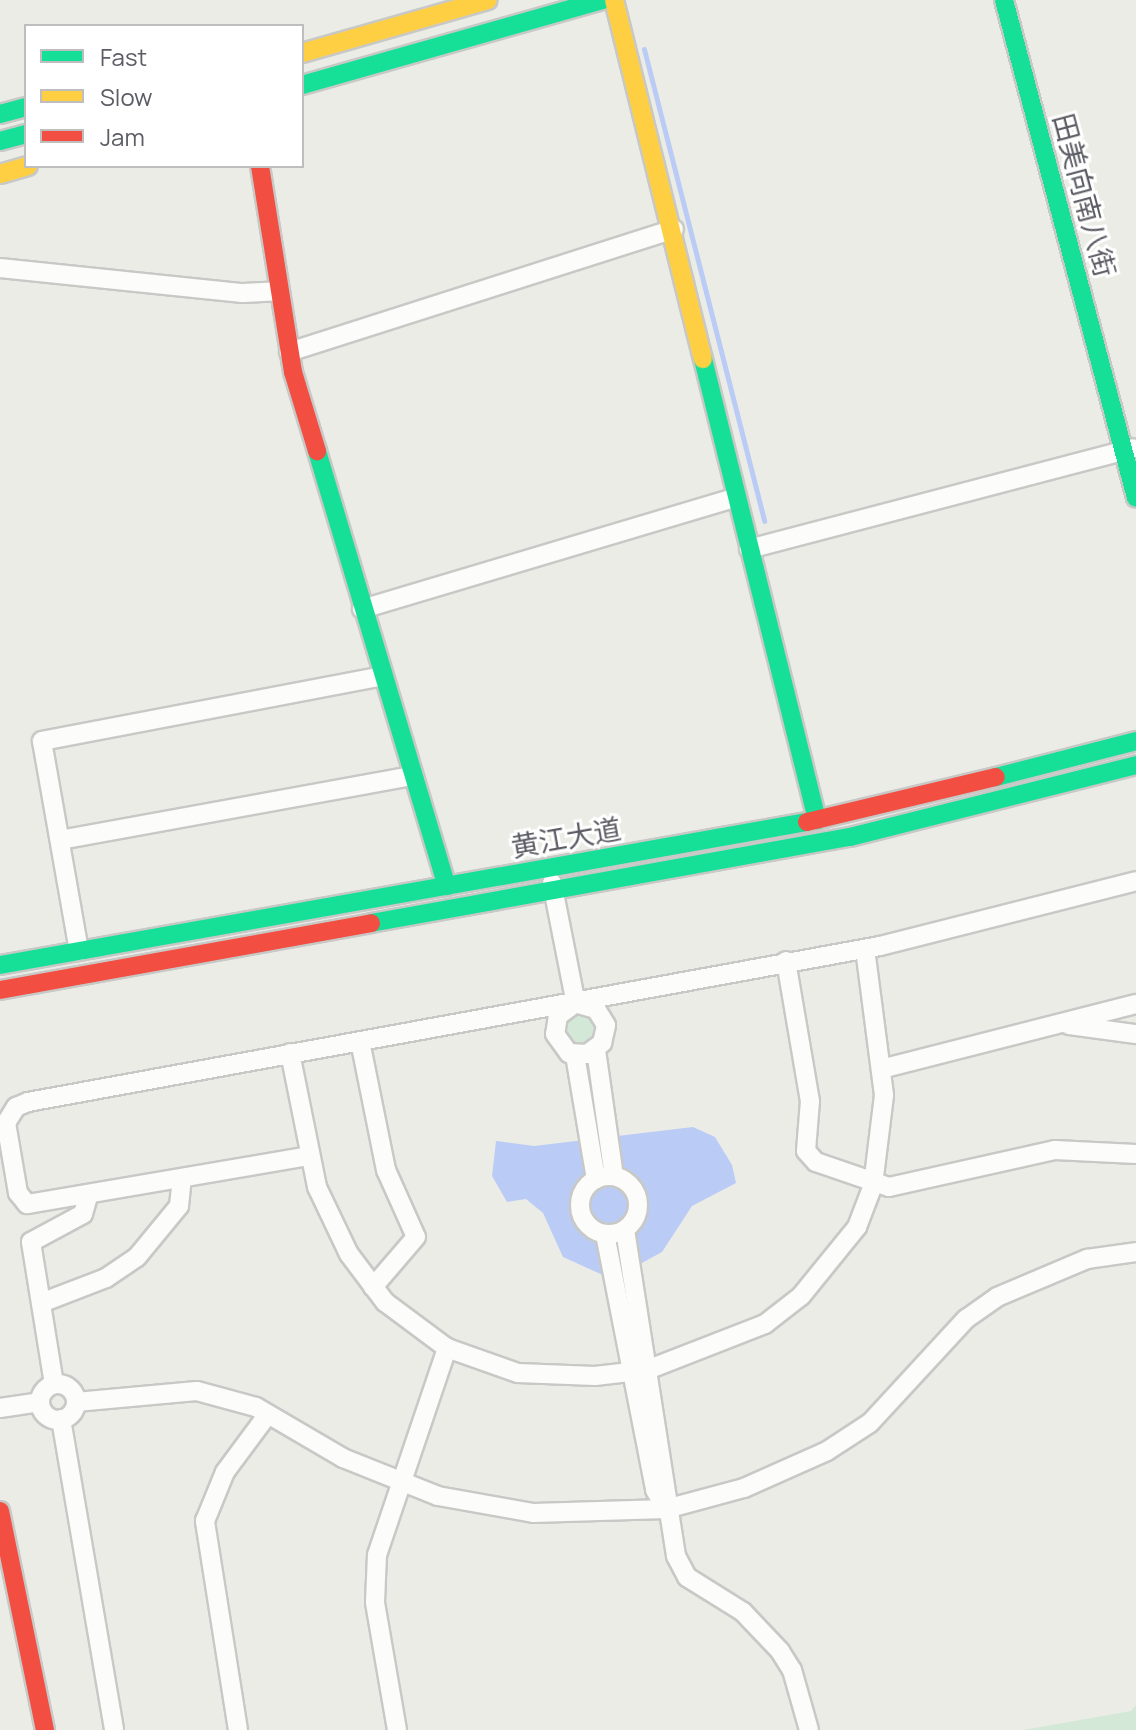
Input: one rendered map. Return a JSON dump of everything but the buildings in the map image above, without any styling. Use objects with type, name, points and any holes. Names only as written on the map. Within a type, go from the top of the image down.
[{"type":"main road","points":[[307,51],[468,3],[488,0]]},
{"type":"main road","points":[[304,84],[603,0]]},
{"type":"main road","points":[[614,0],[674,229],[817,820]]},
{"type":"main road","name":"田美向南八街","points":[[1004,0],[1130,449],[1136,498]]},
{"type":"main road","name":"田美向南八街","points":[[1023,0],[1136,434]]},
{"type":"main road","points":[[0,114],[23,108]]},
{"type":"main road","points":[[0,141],[24,135]]},
{"type":"main road","points":[[0,174],[24,167]]},
{"type":"main road","points":[[260,168],[289,352],[362,609],[447,886]]},
{"type":"main road","name":"黄江大道","points":[[0,965],[817,820],[1136,741]]},
{"type":"main road","name":"黄江大道","points":[[0,990],[850,837],[1136,765]]},
{"type":"main road","points":[[0,1511],[45,1730]]},
{"type":"street","points":[[289,352],[674,229]]},
{"type":"street","points":[[0,268],[243,293],[278,291]]},
{"type":"street","points":[[749,549],[1130,449]]},
{"type":"street","points":[[362,609],[737,497]]},
{"type":"street","points":[[79,951],[42,741],[383,676]]},
{"type":"street","points":[[60,840],[413,776]]},
{"type":"street","points":[[550,868],[575,1004]]},
{"type":"street","points":[[309,1156],[34,1205],[22,1200],[6,1123],[16,1107],[290,1053],[575,1004],[786,961],[865,949],[1136,881]]},
{"type":"street","points":[[290,1053],[309,1156],[325,1208],[385,1302],[447,1348],[518,1373],[640,1371],[743,1335],[801,1296],[857,1227],[873,1185],[882,1135],[881,1069],[865,949]]},
{"type":"street","points":[[786,961],[810,1101],[808,1156],[873,1185],[914,1184],[1055,1150],[1136,1154]]},
{"type":"street","points":[[596,1119],[575,1055],[561,1047],[554,1029],[561,1012],[575,1004],[592,1006],[604,1020],[604,1039],[596,1050],[596,1119],[605,1177]]},
{"type":"street","points":[[881,1069],[1136,1004]]},
{"type":"street","points":[[1058,1024],[1136,1034]]},
{"type":"street","points":[[360,1041],[386,1170],[416,1237],[373,1287]]},
{"type":"street","points":[[575,1055],[596,1050]]},
{"type":"street","points":[[625,1230],[605,1234],[590,1227],[580,1211],[583,1192],[605,1177],[627,1181],[638,1198],[637,1215],[625,1230],[623,1276],[640,1371],[668,1487],[666,1509],[676,1556],[687,1577],[743,1612],[780,1651],[792,1670],[809,1730]]},
{"type":"street","points":[[41,1303],[106,1278],[137,1257],[179,1206],[182,1179]]},
{"type":"street","points":[[54,1384],[31,1242],[83,1214],[88,1196]]},
{"type":"street","points":[[605,1234],[623,1276]]},
{"type":"street","points":[[76,1402],[175,1389],[230,1398],[268,1414],[343,1458],[400,1483],[450,1499],[533,1513],[666,1509],[744,1488],[827,1451],[880,1414],[966,1319],[997,1297],[1087,1259],[1136,1252]]},
{"type":"street","points":[[397,1730],[375,1578],[400,1483],[447,1348]]},
{"type":"street","points":[[54,1384],[69,1388],[76,1402],[72,1413],[61,1419],[46,1416],[40,1402],[44,1390],[54,1384]]},
{"type":"street","points":[[0,1408],[40,1402]]},
{"type":"street","points":[[238,1730],[205,1521],[225,1472],[268,1414]]},
{"type":"street","points":[[61,1419],[114,1730]]},
{"type":"green space","points":[[586,1011],[597,1021],[597,1038],[577,1049],[561,1028],[572,1013]]},
{"type":"green space","points":[[1136,1705],[1136,1730],[1023,1730],[1131,1711]]},
{"type":"water","points":[[693,1127],[715,1137],[732,1165],[736,1183],[692,1206],[662,1252],[620,1275],[605,1276],[563,1257],[543,1213],[526,1199],[507,1202],[492,1176],[496,1141],[534,1146]]},
{"type":"waterway","points":[[644,49],[764,521]]},
{"type":"traffic: fast","points":[[304,84],[603,0]]},
{"type":"traffic: fast","points":[[1004,0],[1136,498]]},
{"type":"traffic: fast","points":[[0,114],[24,108]]},
{"type":"traffic: fast","points":[[0,141],[24,135]]},
{"type":"traffic: fast","points":[[703,359],[817,820]]},
{"type":"traffic: fast","points":[[317,451],[447,886]]},
{"type":"traffic: fast","points":[[996,777],[1136,741]]},
{"type":"traffic: fast","points":[[371,923],[850,837],[1136,765]]},
{"type":"traffic: fast","points":[[0,965],[807,822]]},
{"type":"traffic: slow","points":[[304,52],[488,0]]},
{"type":"traffic: slow","points":[[614,0],[703,359]]},
{"type":"traffic: slow","points":[[0,174],[24,167]]},
{"type":"traffic: jam","points":[[260,168],[293,372],[317,451]]},
{"type":"traffic: jam","points":[[807,822],[996,777]]},
{"type":"traffic: jam","points":[[0,990],[371,923]]},
{"type":"traffic: jam","points":[[0,1511],[45,1730]]}]
